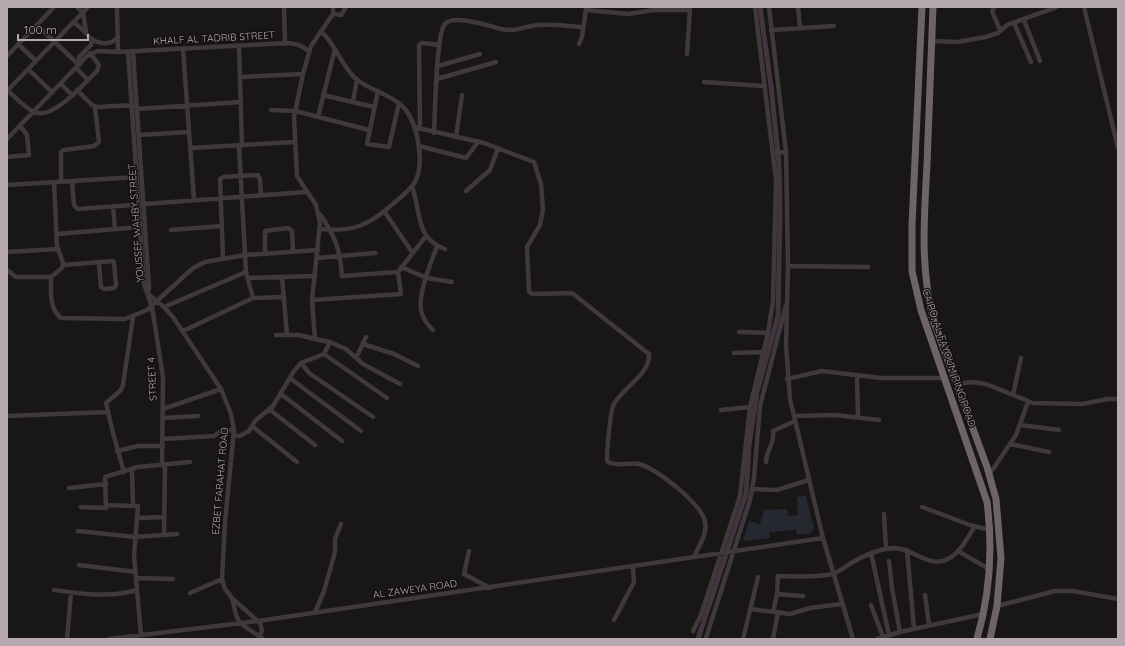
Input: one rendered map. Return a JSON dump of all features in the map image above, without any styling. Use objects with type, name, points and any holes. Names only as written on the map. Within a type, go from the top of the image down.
[{"type":"highway","name":"CAIRO, AL FAYOUM RING ROAD","points":[[922,7],[912,225],[912,271],[921,310],[983,488],[990,530],[989,570],[983,614],[977,639]]},
{"type":"highway","name":"CAIRO, AL FAYOUM RING ROAD","points":[[933,7],[924,225],[924,271],[934,322],[970,420],[996,500],[1001,558],[997,606],[990,639]]},
{"type":"highway","points":[[920,41],[932,41]]},
{"type":"highway","points":[[950,393],[958,387]]},
{"type":"highway","points":[[961,423],[970,420]]},
{"type":"street","points":[[7,56],[54,7]]},
{"type":"street","points":[[77,7],[83,13],[86,33]]},
{"type":"street","points":[[7,139],[20,126],[33,112],[52,92],[61,84],[90,53],[99,67],[72,95],[54,110],[43,114],[33,112],[7,91],[88,7]]},
{"type":"street","points":[[117,7],[118,52]]},
{"type":"street","points":[[284,7],[285,44]]},
{"type":"street","points":[[332,7],[333,14],[313,42],[303,74],[295,111],[297,176],[331,230],[340,256],[342,276],[398,272]]},
{"type":"street","points":[[333,14],[341,15],[346,7]]},
{"type":"street","points":[[693,631],[701,615],[723,553],[741,489],[750,407],[768,334],[773,301],[776,191],[779,153],[765,86],[755,7]]},
{"type":"street","points":[[769,7],[772,30],[779,153],[788,266],[787,380],[823,538],[853,639]]},
{"type":"street","points":[[798,7],[800,28]]},
{"type":"street","points":[[995,7],[992,11],[1000,30]]},
{"type":"street","points":[[932,41],[968,41],[986,37],[1000,30],[1004,26],[1057,7]]},
{"type":"street","points":[[1084,7],[1118,148]]},
{"type":"street","points":[[579,44],[582,37],[582,27],[586,8],[628,14],[654,10],[690,10],[687,54]]},
{"type":"street","points":[[434,133],[439,45],[444,25],[452,20],[464,20],[515,31],[537,25],[582,27]]},
{"type":"street","points":[[1024,20],[1040,61]]},
{"type":"street","points":[[74,22],[92,39],[99,43],[109,43],[118,37]]},
{"type":"street","points":[[1014,23],[1031,62]]},
{"type":"street","points":[[37,25],[78,66],[88,80]]},
{"type":"street","points":[[772,30],[834,26]]},
{"type":"street","points":[[320,229],[344,230],[360,227],[384,211],[412,186],[420,166],[414,127],[404,108],[399,103],[357,79],[321,31]]},
{"type":"street","points":[[78,66],[79,57],[91,45],[92,39]]},
{"type":"street","points":[[420,129],[419,45],[422,43],[439,45]]},
{"type":"street","points":[[18,44],[36,61]]},
{"type":"street","name":"KHALF AL TADRIB STREET","points":[[90,53],[100,51],[130,52],[285,44],[299,45],[310,51]]},
{"type":"street","points":[[239,46],[241,196],[246,272],[253,298]]},
{"type":"street","points":[[183,49],[194,199]]},
{"type":"street","points":[[318,117],[335,49]]},
{"type":"street","name":"YOUSSEF WAHBY STREET","points":[[130,52],[139,135],[141,203],[149,286],[148,294]]},
{"type":"street","points":[[438,66],[480,54]]},
{"type":"street","points":[[437,80],[496,62]]},
{"type":"street","points":[[28,69],[52,92]]},
{"type":"street","points":[[240,77],[303,74]]},
{"type":"street","points":[[353,102],[357,79]]},
{"type":"street","points":[[704,82],[765,86]]},
{"type":"street","points":[[61,84],[72,95]]},
{"type":"street","points":[[61,182],[61,152],[64,150],[94,146],[99,142],[95,107],[77,90]]},
{"type":"street","points":[[378,91],[367,144],[388,148],[399,103]]},
{"type":"street","points":[[324,95],[374,107]]},
{"type":"street","points":[[456,137],[462,95]]},
{"type":"street","points":[[95,107],[240,102]]},
{"type":"street","name":"YOUSSEF WAHBY STREET","points":[[135,106],[136,177],[141,203],[140,227],[144,287],[148,294]]},
{"type":"street","points":[[271,110],[295,111],[369,130]]},
{"type":"street","points":[[7,157],[29,155],[27,135],[20,126]]},
{"type":"street","points":[[414,127],[434,133],[478,142],[498,148],[521,158],[532,160],[540,180],[543,203],[542,217],[537,230],[527,247],[530,293],[572,293],[649,354],[649,358],[642,372],[613,405],[607,460],[615,464],[638,464],[647,468],[674,484],[691,501],[702,515],[706,523],[703,536],[694,557]]},
{"type":"street","points":[[139,135],[189,132]]},
{"type":"street","points":[[190,148],[295,142]]},
{"type":"street","points":[[418,146],[466,158],[478,142]]},
{"type":"street","points":[[466,191],[490,170],[498,148]]},
{"type":"street","points":[[223,257],[221,178],[259,176],[261,195]]},
{"type":"street","points":[[7,185],[136,177]]},
{"type":"street","points":[[72,181],[74,205],[76,208],[306,192]]},
{"type":"street","points":[[7,270],[16,277],[51,277],[62,270],[63,265],[58,249],[54,182]]},
{"type":"street","points":[[412,186],[426,236],[437,246],[445,249]]},
{"type":"street","points":[[113,206],[115,229]]},
{"type":"street","points":[[315,339],[312,300],[320,229],[318,211]]},
{"type":"street","points":[[384,211],[412,252]]},
{"type":"street","points":[[171,230],[222,226]]},
{"type":"street","points":[[57,234],[140,227]]},
{"type":"street","points":[[265,253],[265,231],[288,228],[292,232],[293,251]]},
{"type":"street","points":[[312,300],[401,294],[398,272],[412,252],[426,236]]},
{"type":"street","points":[[432,330],[425,321],[420,309],[427,278],[437,246]]},
{"type":"street","points":[[7,252],[58,249]]},
{"type":"street","points":[[51,277],[52,306],[57,315],[61,318],[117,320],[133,317],[152,307],[199,264],[223,257],[318,250]]},
{"type":"street","points":[[317,258],[374,253]]},
{"type":"street","points":[[63,265],[114,262],[116,285],[114,288],[104,289],[101,287],[100,263]]},
{"type":"street","points":[[788,266],[868,267]]},
{"type":"street","points":[[401,267],[427,278],[452,282]]},
{"type":"street","points":[[164,307],[246,272]]},
{"type":"street","points":[[248,278],[315,276]]},
{"type":"street","points":[[282,277],[287,335]]},
{"type":"street","name":"EZBET FARAHAT ROAD","points":[[148,294],[164,307],[183,331],[220,389],[231,414],[234,433],[225,522],[222,579],[226,590],[232,598],[258,621]]},
{"type":"street","name":"STREET 4","points":[[148,294],[152,307],[162,370],[164,535]]},
{"type":"street","points":[[183,331],[253,298],[284,297]]},
{"type":"street","points":[[706,638],[752,489],[760,406],[788,298]]},
{"type":"street","points":[[124,472],[117,451],[106,403],[121,390],[125,381],[133,317]]},
{"type":"street","points":[[739,332],[768,334]]},
{"type":"street","points":[[276,335],[298,335],[330,342],[343,347],[363,364],[400,384]]},
{"type":"street","points":[[356,358],[366,337]]},
{"type":"street","points":[[163,439],[214,436],[221,431],[244,434],[255,421],[275,404],[291,379],[294,371],[301,363],[324,354],[330,342]]},
{"type":"street","points":[[362,344],[389,352],[418,366]]},
{"type":"street","points":[[734,353],[763,352]]},
{"type":"street","points":[[324,354],[387,398]]},
{"type":"street","points":[[1013,395],[1021,358]]},
{"type":"street","points":[[301,363],[309,373],[373,417]]},
{"type":"street","points":[[787,380],[822,371],[857,376],[944,378]]},
{"type":"street","points":[[857,376],[858,417]]},
{"type":"street","points":[[291,379],[361,431]]},
{"type":"street","points":[[958,387],[972,382],[986,384],[1028,402],[1067,405],[1118,399]]},
{"type":"street","points":[[163,409],[220,389]]},
{"type":"street","points":[[281,394],[342,441]]},
{"type":"street","points":[[989,475],[1010,444],[1020,425],[1028,402]]},
{"type":"street","points":[[721,410],[750,407]]},
{"type":"street","points":[[269,409],[315,445]]},
{"type":"street","points":[[7,416],[108,412]]},
{"type":"street","points":[[766,462],[766,456],[774,440],[773,431],[795,418],[820,414],[879,420]]},
{"type":"street","points":[[163,418],[198,416]]},
{"type":"street","points":[[1020,425],[1059,430]]},
{"type":"street","points":[[252,426],[297,462]]},
{"type":"street","points":[[1010,444],[1050,452]]},
{"type":"street","points":[[117,451],[138,446],[163,446]]},
{"type":"street","points":[[106,505],[105,477],[132,469],[190,462]]},
{"type":"street","points":[[132,469],[133,506]]},
{"type":"street","points":[[752,489],[777,490],[809,480]]},
{"type":"street","points":[[69,488],[106,484]]},
{"type":"street","points":[[81,507],[106,508],[106,505],[138,506],[135,537],[136,578],[141,635]]},
{"type":"street","points":[[922,507],[990,530]]},
{"type":"street","points":[[884,514],[886,549]]},
{"type":"street","points":[[137,518],[164,517]]},
{"type":"street","points":[[315,612],[324,591],[335,552],[335,539],[341,524]]},
{"type":"street","points":[[773,612],[777,594],[778,576],[833,574],[871,553],[886,549],[901,548],[935,563],[948,559],[958,551],[975,526]]},
{"type":"street","points":[[78,531],[135,537],[177,534]]},
{"type":"street","name":"AL ZAWEYA ROAD","points":[[109,639],[258,621],[823,538]]},
{"type":"street","points":[[907,550],[914,628]]},
{"type":"street","points":[[469,551],[464,574],[490,588]]},
{"type":"street","points":[[958,551],[989,570]]},
{"type":"street","points":[[871,553],[889,635]]},
{"type":"street","points":[[889,561],[900,632]]},
{"type":"street","points":[[79,565],[136,572]]},
{"type":"street","points":[[614,620],[634,582],[633,567]]},
{"type":"street","points":[[743,639],[758,577]]},
{"type":"street","points":[[136,578],[173,579]]},
{"type":"street","points":[[190,593],[222,579]]},
{"type":"street","points":[[54,590],[71,593],[114,595],[137,590]]},
{"type":"street","points":[[997,606],[1043,592],[1060,590],[1118,599]]},
{"type":"street","points":[[67,639],[71,593]]},
{"type":"street","points":[[777,594],[803,596]]},
{"type":"street","points":[[925,595],[929,625]]},
{"type":"street","name":"EZBET FARAHAT ROAD","points":[[232,598],[236,615],[240,623]]},
{"type":"street","points":[[750,609],[795,613],[807,608],[842,604]]},
{"type":"street","points":[[871,605],[883,637]]},
{"type":"street","points":[[773,639],[778,612]]},
{"type":"street","points":[[877,639],[914,628],[983,614]]},
{"type":"street","points":[[258,621],[262,628],[262,638]]},
{"type":"street","points":[[240,623],[262,638]]},
{"type":"shaded area","points":[[806,496],[814,528],[811,533],[797,535],[796,530],[769,532],[770,538],[743,541],[749,521],[760,524],[764,510],[787,509],[788,516],[798,515],[797,497]]},
{"type":"waterway","points":[[698,639],[746,494],[749,446],[757,392],[778,316],[780,210],[779,165],[771,86],[760,7]]}]
